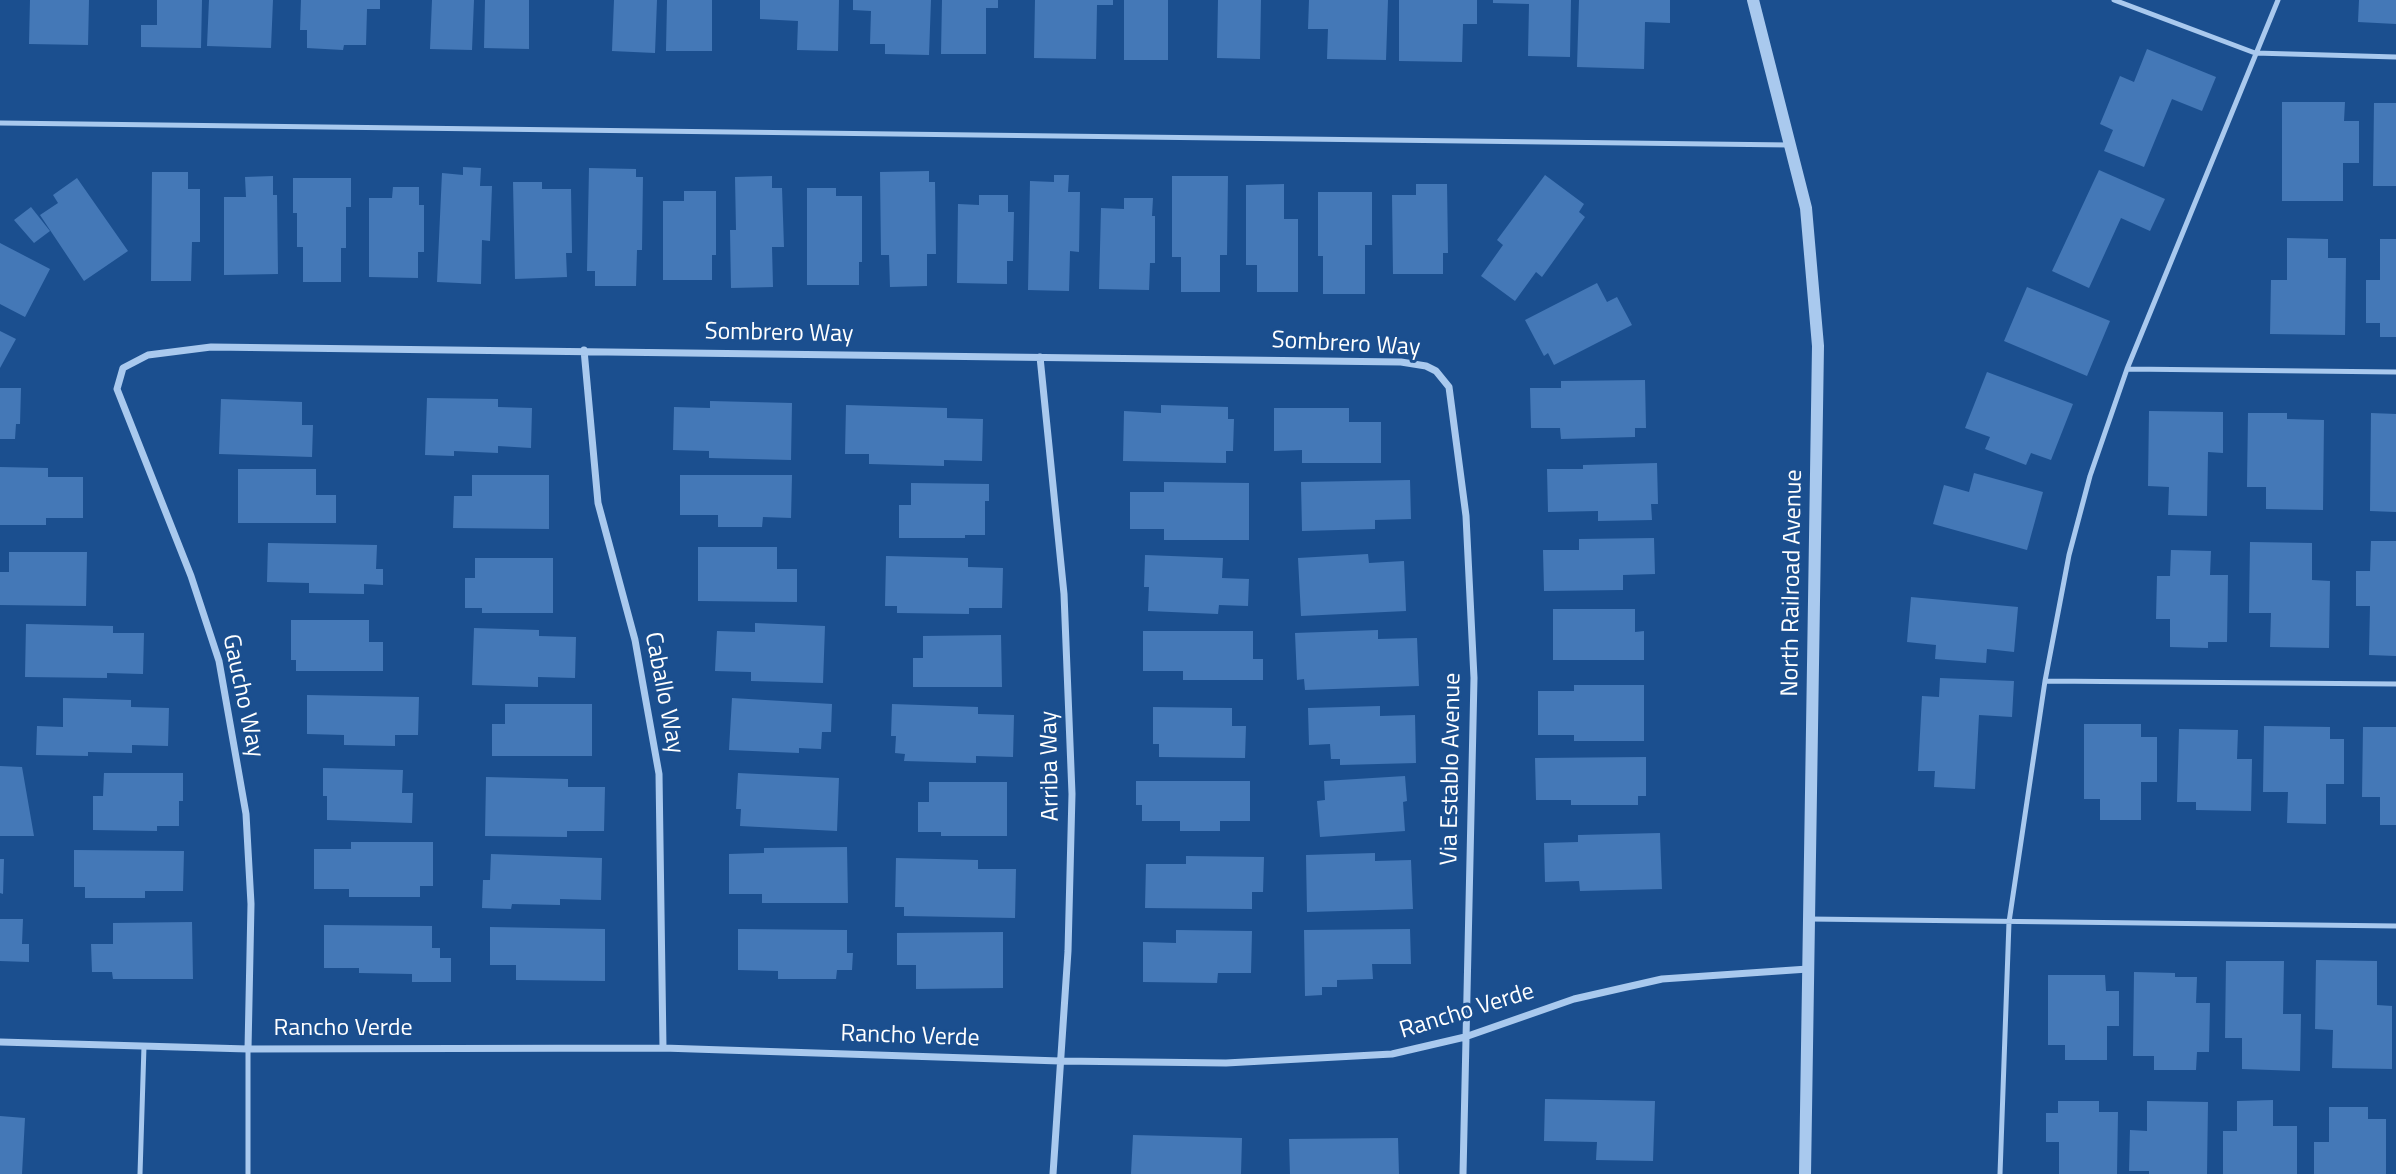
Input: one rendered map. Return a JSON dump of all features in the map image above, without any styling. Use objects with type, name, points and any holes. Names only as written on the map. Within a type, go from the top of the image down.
[{"type":"street","name":"North Railroad Avenue","points":[[1752,0],[1806,208],[1818,346],[1805,1174]]},
{"type":"street","name":"Sombrero Way","points":[[123,368],[148,355],[211,347],[1401,362],[1426,366],[1436,371]]},
{"type":"street","name":"Caballo Way","points":[[584,350],[598,503],[635,640],[659,774],[663,1048]]},
{"type":"street","name":"Arriba Way","points":[[1040,357],[1064,594],[1072,794],[1068,951],[1054,1174]]},
{"type":"street","name":"Gaucho Way","points":[[123,368],[117,389],[191,576],[219,661],[246,814],[251,904],[248,1049]]},
{"type":"street","name":"Via Establo Avenue","points":[[1436,371],[1449,387],[1466,516],[1474,678],[1463,1174]]},
{"type":"street","name":"Rancho Verde","points":[[0,1042],[248,1049],[663,1048],[1060,1061],[1226,1063],[1392,1054],[1465,1037],[1574,999],[1662,979],[1808,969]]},
{"type":"lane","points":[[2114,0],[2255,53],[2396,57]]},
{"type":"lane","points":[[2000,1174],[2010,922],[2045,681],[2073,542],[2090,476],[2127,369],[2278,0]]},
{"type":"lane","points":[[0,123],[1790,145]]},
{"type":"lane","points":[[2127,369],[2396,372]]},
{"type":"lane","points":[[2045,681],[2396,684]]},
{"type":"lane","points":[[1809,919],[2396,926]]},
{"type":"lane","points":[[140,1174],[144,1046]]},
{"type":"lane","points":[[248,1049],[248,1174]]},
{"type":"building","points":[[30,0],[89,0],[88,45],[29,44]]},
{"type":"building","points":[[157,0],[202,0],[201,48],[141,47],[141,25],[157,25]]},
{"type":"building","points":[[209,0],[273,0],[271,48],[207,46]]},
{"type":"building","points":[[301,0],[380,0],[380,9],[367,9],[366,45],[344,45],[343,50],[307,48],[307,30],[300,30]]},
{"type":"building","points":[[432,0],[474,0],[472,50],[430,49]]},
{"type":"building","points":[[485,0],[529,0],[529,49],[484,48]]},
{"type":"building","points":[[614,0],[657,0],[655,53],[612,51]]},
{"type":"building","points":[[667,0],[712,0],[712,51],[666,51]]},
{"type":"building","points":[[760,0],[839,0],[838,51],[797,50],[798,21],[760,19]]},
{"type":"building","points":[[853,0],[931,0],[929,55],[885,54],[885,44],[870,44],[871,11],[853,10]]},
{"type":"building","points":[[942,0],[998,0],[998,8],[986,8],[986,54],[941,54]]},
{"type":"building","points":[[1035,0],[1113,0],[1113,5],[1097,5],[1096,59],[1034,58]]},
{"type":"building","points":[[1124,0],[1168,0],[1168,60],[1124,60]]},
{"type":"building","points":[[1218,0],[1261,0],[1260,59],[1217,58]]},
{"type":"building","points":[[1309,0],[1388,0],[1386,60],[1327,59],[1328,29],[1308,29]]},
{"type":"building","points":[[1399,0],[1477,0],[1477,24],[1463,24],[1462,62],[1399,61]]},
{"type":"building","points":[[1493,0],[1571,0],[1570,57],[1528,56],[1529,4],[1493,3]]},
{"type":"building","points":[[1579,0],[1670,0],[1670,23],[1645,22],[1644,69],[1577,67]]},
{"type":"building","points":[[2359,0],[2396,0],[2396,24],[2358,22]]},
{"type":"building","points":[[2147,49],[2216,77],[2202,111],[2172,99],[2144,167],[2104,151],[2113,130],[2100,124],[2120,76],[2134,82]]},
{"type":"building","points":[[2282,102],[2345,102],[2344,121],[2359,121],[2359,163],[2343,163],[2343,201],[2282,201]]},
{"type":"building","points":[[2374,103],[2396,103],[2396,186],[2373,186]]},
{"type":"building","points":[[463,167],[481,168],[480,186],[492,186],[490,241],[482,240],[481,284],[437,282],[442,173],[463,175]]},
{"type":"building","points":[[589,168],[636,169],[636,177],[643,177],[642,250],[637,250],[636,286],[595,286],[595,271],[587,271]]},
{"type":"building","points":[[2099,170],[2165,199],[2150,231],[2121,218],[2089,288],[2052,271]]},
{"type":"building","points":[[929,171],[929,182],[935,182],[936,254],[927,254],[927,286],[890,287],[889,255],[881,255],[880,172]]},
{"type":"building","points":[[152,172],[188,172],[188,189],[200,189],[200,242],[192,242],[191,281],[151,281]]},
{"type":"building","points":[[1054,175],[1069,175],[1068,192],[1080,192],[1079,252],[1070,251],[1069,291],[1028,290],[1030,181],[1054,182]]},
{"type":"building","points":[[1545,175],[1584,204],[1579,212],[1585,217],[1542,277],[1536,272],[1515,301],[1481,276],[1503,245],[1497,240]]},
{"type":"building","points":[[273,176],[273,195],[277,195],[278,274],[224,275],[224,197],[246,197],[245,177]]},
{"type":"building","points":[[772,176],[772,188],[782,188],[784,247],[772,247],[773,287],[731,288],[730,230],[736,230],[735,177]]},
{"type":"building","points":[[1172,176],[1228,176],[1227,255],[1220,255],[1220,292],[1181,292],[1181,257],[1172,257]]},
{"type":"building","points":[[77,178],[128,251],[84,281],[40,215],[58,203],[53,195]]},
{"type":"building","points":[[293,178],[351,178],[351,207],[346,207],[346,248],[341,248],[341,282],[303,282],[303,247],[297,247],[297,213],[293,213]]},
{"type":"building","points":[[513,182],[542,182],[542,189],[571,189],[572,253],[566,253],[567,277],[515,279]]},
{"type":"building","points":[[1284,184],[1284,219],[1298,219],[1298,292],[1257,292],[1257,265],[1246,265],[1246,185]]},
{"type":"building","points":[[1416,184],[1447,184],[1448,253],[1443,253],[1443,274],[1393,274],[1392,195],[1416,195]]},
{"type":"building","points":[[393,187],[419,187],[419,205],[424,205],[424,252],[418,252],[418,278],[369,277],[369,198],[392,198]]},
{"type":"building","points":[[807,188],[836,188],[836,196],[862,196],[862,262],[859,262],[859,285],[807,285]]},
{"type":"building","points":[[684,191],[716,191],[716,255],[712,255],[712,280],[663,280],[663,201],[684,201]]},
{"type":"building","points":[[1318,192],[1372,192],[1372,245],[1365,245],[1365,294],[1323,294],[1323,256],[1318,256]]},
{"type":"building","points":[[979,195],[1008,195],[1008,212],[1014,212],[1013,261],[1007,261],[1007,284],[957,283],[958,204],[979,205]]},
{"type":"building","points":[[1124,198],[1153,198],[1155,263],[1150,263],[1149,290],[1099,289],[1101,208],[1124,209]]},
{"type":"building","points":[[31,207],[50,231],[34,243],[14,220]]},
{"type":"building","points":[[2287,238],[2328,239],[2328,258],[2346,258],[2345,335],[2270,334],[2271,280],[2287,280]]},
{"type":"building","points":[[2380,239],[2396,239],[2396,337],[2380,337],[2380,323],[2366,323],[2366,280],[2380,280]]},
{"type":"building","points":[[0,243],[50,269],[25,317],[0,304]]},
{"type":"building","points":[[1597,283],[1607,302],[1617,297],[1632,325],[1554,365],[1548,353],[1544,356],[1525,320]]},
{"type":"building","points":[[2027,287],[2110,321],[2087,376],[2004,341]]},
{"type":"building","points":[[0,331],[16,339],[0,368]]},
{"type":"building","points":[[1987,372],[2073,404],[2051,460],[2031,453],[2026,465],[1985,449],[1990,437],[1965,428]]},
{"type":"building","points":[[1645,380],[1646,428],[1635,428],[1635,437],[1561,439],[1560,428],[1531,428],[1530,388],[1561,388],[1561,381]]},
{"type":"building","points":[[0,388],[21,388],[20,424],[16,424],[15,439],[0,439]]},
{"type":"building","points":[[427,398],[498,399],[498,407],[532,408],[531,448],[498,446],[498,453],[454,451],[454,456],[425,455]]},
{"type":"building","points":[[221,399],[302,402],[302,425],[313,425],[312,457],[219,454]]},
{"type":"building","points":[[710,401],[792,403],[791,460],[709,458],[709,451],[673,450],[674,407],[710,408]]},
{"type":"building","points":[[846,405],[947,408],[947,418],[983,419],[982,461],[944,460],[944,466],[869,464],[869,454],[845,454]]},
{"type":"building","points":[[1161,405],[1228,407],[1228,419],[1234,419],[1233,451],[1226,451],[1226,463],[1123,461],[1124,411],[1161,413]]},
{"type":"building","points":[[1274,408],[1349,408],[1349,422],[1381,422],[1381,463],[1302,463],[1302,450],[1274,451]]},
{"type":"building","points":[[2149,411],[2223,412],[2223,453],[2208,452],[2207,516],[2168,515],[2169,487],[2148,486]]},
{"type":"building","points":[[2248,413],[2287,413],[2287,419],[2324,420],[2323,510],[2266,509],[2266,487],[2247,487]]},
{"type":"building","points":[[2371,413],[2396,414],[2396,512],[2370,511]]},
{"type":"building","points":[[1657,463],[1658,504],[1651,504],[1652,520],[1598,521],[1598,511],[1548,512],[1547,469]]},
{"type":"building","points":[[0,467],[48,468],[48,477],[83,477],[83,518],[46,518],[46,525],[0,525]]},
{"type":"building","points":[[238,469],[316,469],[316,495],[336,495],[336,523],[238,523]]},
{"type":"building","points":[[1974,473],[2043,492],[2027,550],[1933,524],[1944,485],[1969,492]]},
{"type":"building","points":[[472,475],[549,475],[549,529],[453,528],[454,496],[472,496]]},
{"type":"building","points":[[680,475],[792,475],[791,518],[763,517],[762,527],[718,527],[718,515],[680,515]]},
{"type":"building","points":[[1410,480],[1411,519],[1375,520],[1375,529],[1302,531],[1301,482]]},
{"type":"building","points":[[1164,482],[1249,483],[1249,540],[1164,540],[1164,529],[1130,529],[1130,492],[1164,492]]},
{"type":"building","points":[[911,483],[989,484],[989,501],[985,501],[985,535],[965,535],[965,538],[899,538],[899,505],[911,505]]},
{"type":"building","points":[[1654,538],[1655,574],[1623,575],[1623,590],[1544,591],[1543,550],[1579,550],[1579,539]]},
{"type":"building","points":[[2371,541],[2396,541],[2396,656],[2369,655],[2370,606],[2356,606],[2356,571],[2370,571]]},
{"type":"building","points":[[2250,542],[2312,543],[2312,580],[2330,581],[2329,648],[2270,647],[2271,613],[2249,613]]},
{"type":"building","points":[[268,543],[377,545],[376,569],[383,569],[383,585],[364,584],[364,594],[309,593],[309,583],[267,582]]},
{"type":"building","points":[[698,547],[777,547],[777,569],[797,569],[797,602],[698,601]]},
{"type":"building","points":[[2171,550],[2211,551],[2210,575],[2228,575],[2227,642],[2208,642],[2208,648],[2170,647],[2170,619],[2156,619],[2157,576],[2170,576]]},
{"type":"building","points":[[9,552],[87,552],[86,606],[0,605],[0,572],[9,572]]},
{"type":"building","points":[[1368,554],[1369,563],[1404,561],[1406,611],[1301,616],[1298,558]]},
{"type":"building","points":[[1145,555],[1223,558],[1222,578],[1249,579],[1248,606],[1219,605],[1218,614],[1148,611],[1149,587],[1144,587]]},
{"type":"building","points":[[886,556],[968,558],[968,567],[1003,568],[1002,608],[969,608],[969,614],[897,613],[897,606],[885,606]]},
{"type":"building","points":[[475,558],[553,558],[553,613],[482,613],[482,608],[465,608],[465,578],[475,578]]},
{"type":"building","points":[[1911,597],[2018,607],[2014,652],[1987,649],[1986,663],[1935,659],[1936,645],[1907,642]]},
{"type":"building","points":[[1553,609],[1635,609],[1635,632],[1644,631],[1644,660],[1553,660]]},
{"type":"building","points":[[291,620],[369,620],[369,642],[383,642],[383,671],[296,671],[296,660],[291,660]]},
{"type":"building","points":[[755,623],[825,626],[823,683],[751,681],[751,672],[715,671],[717,631],[755,632]]},
{"type":"building","points":[[26,624],[113,626],[113,633],[144,633],[143,674],[107,673],[107,678],[25,677]]},
{"type":"building","points":[[474,628],[539,630],[539,636],[576,637],[575,678],[538,677],[538,687],[472,685]]},
{"type":"building","points":[[1378,630],[1378,639],[1417,638],[1419,686],[1305,690],[1304,679],[1297,680],[1295,633]]},
{"type":"building","points":[[1143,631],[1253,631],[1253,659],[1263,659],[1263,680],[1183,680],[1183,671],[1143,671]]},
{"type":"building","points":[[1001,635],[1002,687],[913,687],[913,658],[923,658],[923,636]]},
{"type":"building","points":[[1940,678],[2014,681],[2012,717],[1979,715],[1975,789],[1934,787],[1935,771],[1918,771],[1922,696],[1939,697]]},
{"type":"building","points":[[1574,685],[1644,685],[1644,741],[1574,741],[1574,735],[1538,735],[1538,691],[1574,691]]},
{"type":"building","points":[[307,695],[419,697],[418,735],[395,735],[395,746],[344,745],[344,735],[307,734]]},
{"type":"building","points":[[63,698],[131,700],[131,707],[169,708],[168,746],[132,745],[132,753],[88,752],[88,756],[36,755],[37,726],[63,727]]},
{"type":"building","points":[[732,698],[832,704],[831,732],[822,732],[821,749],[799,748],[799,753],[729,750]]},
{"type":"building","points":[[505,704],[592,704],[592,756],[492,756],[492,724],[505,724]]},
{"type":"building","points":[[892,704],[978,707],[978,714],[1014,715],[1013,757],[976,756],[976,763],[904,761],[905,754],[895,753],[896,736],[891,736]]},
{"type":"building","points":[[1380,706],[1380,716],[1415,715],[1416,763],[1340,765],[1340,759],[1331,759],[1330,744],[1309,745],[1308,708]]},
{"type":"building","points":[[1153,707],[1232,708],[1232,726],[1246,726],[1245,758],[1159,757],[1159,744],[1153,744]]},
{"type":"building","points":[[2084,724],[2141,724],[2141,737],[2157,737],[2157,782],[2141,782],[2141,820],[2100,820],[2100,799],[2084,799]]},
{"type":"building","points":[[2264,726],[2330,727],[2330,739],[2344,739],[2344,784],[2326,784],[2326,824],[2287,823],[2288,792],[2263,792]]},
{"type":"building","points":[[2363,727],[2396,727],[2396,825],[2380,825],[2380,797],[2362,797]]},
{"type":"building","points":[[2179,729],[2238,730],[2237,759],[2252,759],[2251,811],[2196,810],[2196,802],[2177,802]]},
{"type":"building","points":[[1646,757],[1646,796],[1638,796],[1638,805],[1571,805],[1571,800],[1536,800],[1535,758]]},
{"type":"building","points":[[0,766],[22,767],[34,836],[0,836]]},
{"type":"building","points":[[323,768],[403,770],[402,793],[413,793],[412,823],[327,820],[327,796],[323,796]]},
{"type":"building","points":[[104,773],[183,773],[183,801],[179,801],[179,826],[157,826],[157,831],[93,830],[93,796],[103,796]]},
{"type":"building","points":[[738,773],[839,778],[837,831],[740,826],[741,809],[736,809]]},
{"type":"building","points":[[1405,776],[1405,831],[1320,837],[1317,801],[1325,800],[1324,781]]},
{"type":"building","points":[[486,777],[568,779],[568,787],[605,787],[604,831],[567,831],[567,837],[485,836]]},
{"type":"building","points":[[1136,781],[1250,781],[1250,821],[1220,821],[1220,831],[1180,831],[1180,821],[1142,821],[1142,805],[1136,805]]},
{"type":"building","points":[[929,782],[1007,782],[1007,836],[941,836],[941,832],[918,832],[918,802],[929,802]]},
{"type":"building","points":[[1660,833],[1662,889],[1580,891],[1579,881],[1545,882],[1544,843],[1578,842],[1578,835]]},
{"type":"building","points":[[351,842],[433,842],[433,886],[420,886],[420,897],[349,897],[349,889],[314,889],[314,849],[351,849]]},
{"type":"building","points":[[847,847],[848,903],[762,903],[762,894],[729,894],[729,854],[764,853],[764,848]]},
{"type":"building","points":[[74,850],[184,851],[183,891],[145,891],[145,898],[85,898],[85,887],[74,887]]},
{"type":"building","points":[[1375,853],[1375,861],[1411,860],[1413,909],[1307,912],[1306,855]]},
{"type":"building","points":[[491,854],[602,858],[601,900],[560,899],[560,905],[512,904],[511,909],[482,908],[483,880],[490,880]]},
{"type":"building","points":[[1186,856],[1264,857],[1263,892],[1252,892],[1252,909],[1145,908],[1146,864],[1186,864]]},
{"type":"building","points":[[896,858],[978,860],[978,869],[1016,869],[1015,918],[904,916],[904,907],[895,907]]},
{"type":"building","points":[[0,859],[4,859],[3,894],[0,893]]},
{"type":"building","points":[[0,919],[23,919],[22,944],[29,944],[29,962],[0,961]]},
{"type":"building","points":[[192,922],[193,979],[113,979],[112,972],[92,972],[91,944],[113,944],[113,923]]},
{"type":"building","points":[[324,925],[432,926],[432,948],[440,948],[440,958],[451,958],[451,982],[412,982],[412,974],[359,973],[359,968],[324,968]]},
{"type":"building","points":[[490,927],[605,929],[605,981],[516,980],[516,965],[490,965]]},
{"type":"building","points":[[738,929],[847,930],[847,953],[853,953],[852,970],[837,970],[836,979],[778,979],[778,971],[738,970]]},
{"type":"building","points":[[1410,929],[1411,964],[1372,964],[1373,979],[1337,980],[1337,987],[1322,987],[1322,995],[1305,996],[1304,930]]},
{"type":"building","points":[[1176,930],[1252,931],[1251,973],[1218,973],[1217,983],[1143,982],[1143,942],[1176,943]]},
{"type":"building","points":[[1003,932],[1003,988],[916,989],[916,965],[897,965],[897,933]]},
{"type":"building","points":[[2316,960],[2377,961],[2377,1005],[2392,1006],[2392,1069],[2332,1068],[2333,1030],[2315,1029]]},
{"type":"building","points":[[2226,961],[2284,961],[2283,1014],[2301,1014],[2300,1071],[2242,1069],[2242,1038],[2225,1038]]},
{"type":"building","points":[[2134,972],[2175,973],[2175,977],[2197,977],[2196,1003],[2210,1003],[2209,1052],[2197,1052],[2196,1070],[2154,1070],[2154,1056],[2133,1056]]},
{"type":"building","points":[[2048,975],[2105,975],[2106,991],[2119,991],[2119,1026],[2107,1026],[2107,1060],[2065,1060],[2065,1045],[2048,1045]]},
{"type":"building","points":[[1545,1099],[1655,1101],[1653,1161],[1596,1160],[1597,1142],[1544,1141]]},
{"type":"building","points":[[2273,1100],[2273,1126],[2297,1126],[2297,1174],[2223,1174],[2223,1131],[2237,1131],[2237,1101]]},
{"type":"building","points":[[2058,1101],[2099,1101],[2099,1112],[2118,1112],[2117,1174],[2059,1174],[2059,1142],[2046,1142],[2046,1113],[2058,1113]]},
{"type":"building","points":[[2147,1101],[2208,1102],[2207,1174],[2149,1174],[2149,1171],[2129,1171],[2130,1130],[2147,1131]]},
{"type":"building","points":[[2329,1107],[2368,1107],[2368,1119],[2386,1119],[2386,1174],[2314,1174],[2314,1142],[2329,1142]]},
{"type":"building","points":[[0,1116],[25,1118],[22,1174],[0,1174]]},
{"type":"building","points":[[1133,1135],[1242,1138],[1241,1174],[1131,1174]]},
{"type":"building","points":[[1398,1138],[1399,1174],[1290,1174],[1289,1139]]}]
